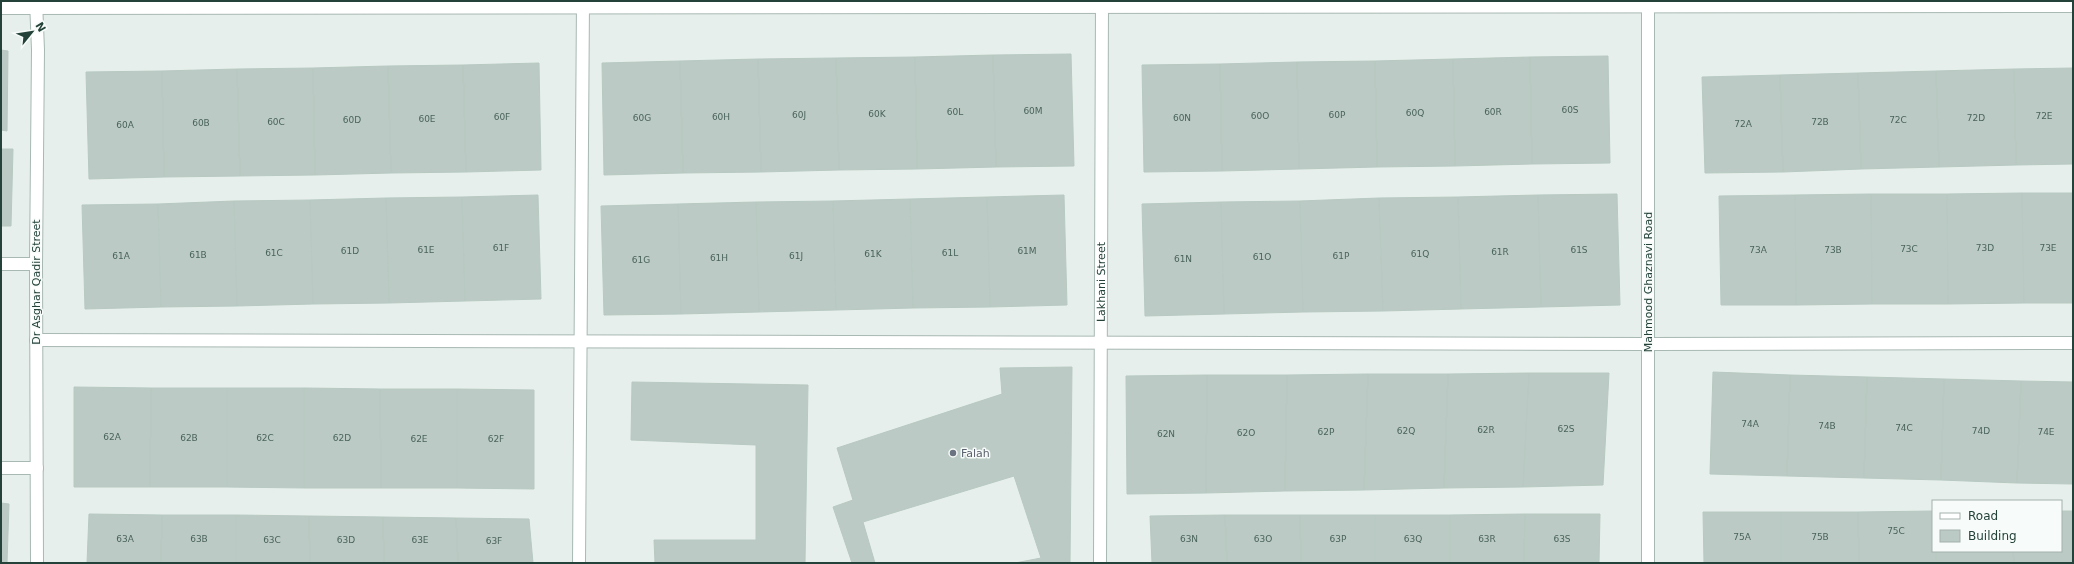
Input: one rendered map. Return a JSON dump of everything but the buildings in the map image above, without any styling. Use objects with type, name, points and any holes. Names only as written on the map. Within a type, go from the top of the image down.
[{"type":"street","points":[[1,8],[36,5],[583,4],[1648,4],[2073,6]]},
{"type":"street","points":[[579,563],[583,4]]},
{"type":"street","name":"Lakhani Street","points":[[1100,563],[1102,4]]},
{"type":"street","name":"Mahmood Ghaznavi Road","points":[[1648,4],[1648,563]]},
{"type":"street","name":"Dr Asghar Qadir Street","points":[[36,5],[38,50],[36,264],[37,563]]},
{"type":"street","points":[[1,264],[36,264]]},
{"type":"street","points":[[36,340],[1648,344],[2073,343]]},
{"type":"street","points":[[1,468],[37,468]]},
{"type":"place","name":"Falah","points":[[953,453]]}]
